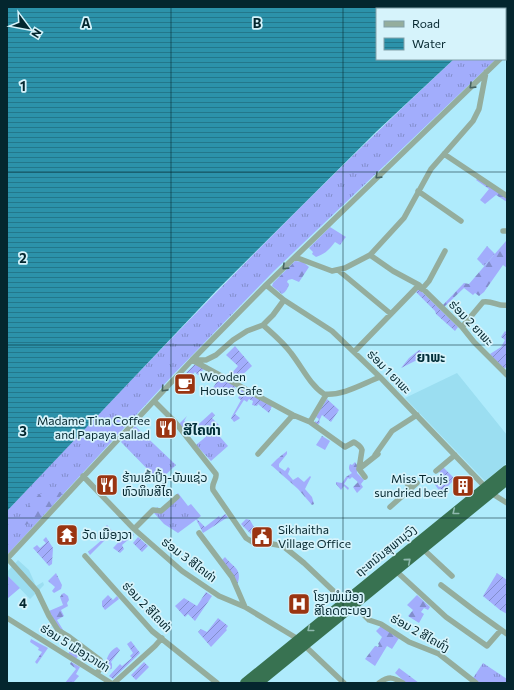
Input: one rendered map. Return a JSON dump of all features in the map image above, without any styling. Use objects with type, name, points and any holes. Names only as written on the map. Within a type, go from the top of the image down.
[{"type":"highway","name":"ຖະຫນົນສຸພານຸວົງ","points":[[245,683],[354,605],[396,571],[489,490],[507,470]]},
{"type":"highway","name":"ຖະຫນົນສຸພານຸວົງ","points":[[258,683],[344,601],[489,490],[507,480]]},
{"type":"street","points":[[97,674],[102,665],[100,660],[58,630],[49,616],[37,591],[7,559],[192,360],[266,285],[499,60]]},
{"type":"street","points":[[295,258],[332,271],[338,270],[370,255],[404,218],[431,169],[473,121],[479,109],[486,72]]},
{"type":"street","points":[[444,154],[507,196]]},
{"type":"street","points":[[418,191],[461,221]]},
{"type":"street","points":[[354,352],[391,314],[429,281],[445,251]]},
{"type":"street","name":"ຮ່ອມ 2 ຍາພະ","points":[[370,255],[393,271],[421,287],[462,327],[474,342],[507,375]]},
{"type":"street","points":[[338,270],[391,314]]},
{"type":"street","name":"ຮ່ອມ 1 ຍາພະ","points":[[266,285],[284,300],[332,331],[380,377],[489,490],[507,503]]},
{"type":"street","points":[[192,360],[206,360],[216,355],[233,340],[247,331],[263,325],[273,315],[284,300]]},
{"type":"street","points":[[462,327],[483,302],[488,301],[507,306]]},
{"type":"street","points":[[263,325],[278,338],[322,393],[346,392],[380,377]]},
{"type":"street","points":[[192,360],[293,415],[310,422],[345,447],[354,442],[361,447],[363,453],[359,469],[364,477]]},
{"type":"street","points":[[310,422],[326,394]]},
{"type":"street","points":[[154,401],[175,422],[216,474],[217,476],[212,484],[213,490],[246,538],[254,543],[267,543],[283,546],[304,563],[344,601]]},
{"type":"street","points":[[258,454],[293,415]]},
{"type":"street","points":[[375,455],[392,431],[417,415]]},
{"type":"street","points":[[359,469],[375,455],[384,450]]},
{"type":"street","points":[[436,471],[455,455]]},
{"type":"street","name":"ຮ່ອມ 3 ສີໄຄທ່າ","points":[[83,476],[134,529],[182,571],[219,596],[245,607],[301,642],[344,683]]},
{"type":"street","points":[[402,479],[410,488]]},
{"type":"street","points":[[390,507],[417,483]]},
{"type":"street","points":[[134,529],[153,510],[161,511],[177,497]]},
{"type":"street","points":[[199,533],[232,577],[245,607]]},
{"type":"street","points":[[423,549],[452,576]]},
{"type":"street","name":"ຮ່ອມ 2 ສີໄຄທ່າ","points":[[85,556],[152,631],[217,683]]},
{"type":"street","points":[[396,571],[446,617],[487,646],[501,630]]},
{"type":"street","points":[[441,585],[507,634]]},
{"type":"street","name":"ຮ່ອມ 2 ສີໄຄທົ່ງ","points":[[354,605],[369,620],[381,624],[409,642],[439,654],[476,683]]},
{"type":"street","name":"ຮ່ອມ 5 ເມືອງວາທ່າ","points":[[7,618],[112,683]]},
{"type":"street","points":[[112,683],[155,646],[162,638]]},
{"type":"street","points":[[379,683],[389,677],[403,683]]},
{"type":"shaded area","points":[[457,373],[507,435],[507,463],[485,481],[405,398]]},
{"type":"shaded area","points":[[18,560],[29,570],[36,586],[43,582],[44,585],[30,599],[7,575],[7,572]]},
{"type":"green space","points":[[453,60],[495,60],[274,271],[172,376],[7,555],[7,511],[227,282],[396,114]]},
{"type":"green space","points":[[478,178],[507,198],[507,202],[496,195],[485,204],[480,200],[489,189],[476,180]]},
{"type":"green space","points":[[330,227],[346,237],[340,245],[335,242],[322,255],[316,257],[312,254],[313,252],[309,248]]},
{"type":"green space","points":[[507,235],[507,268],[503,265],[484,292],[479,296],[475,293],[473,295],[464,288],[444,307],[443,305],[464,283],[469,284],[506,241]]},
{"type":"green space","points":[[487,246],[495,254],[484,266],[477,259]]},
{"type":"green space","points":[[295,261],[303,262],[309,267],[299,282],[292,279],[288,280],[288,287],[282,294],[272,286],[273,283]]},
{"type":"green space","points":[[419,289],[458,327],[455,331],[436,314],[435,311],[416,292]]},
{"type":"green space","points":[[505,331],[507,333],[507,366],[503,370],[490,354],[501,347],[505,340],[501,337]]},
{"type":"green space","points":[[235,346],[252,366],[238,379],[229,376],[238,366],[226,355]]},
{"type":"green space","points":[[419,350],[423,353],[423,357],[401,368],[409,358]]},
{"type":"green space","points":[[196,363],[205,368],[198,375],[195,372],[190,377],[186,373]]},
{"type":"green space","points":[[211,372],[236,386],[229,394],[222,387],[215,394],[211,391],[218,380],[210,374]]},
{"type":"green space","points":[[241,389],[272,406],[269,413],[258,404],[257,406],[252,405],[253,401],[249,399],[247,402],[244,400],[235,414],[240,418],[234,422],[231,418],[241,400],[238,398],[242,392],[240,391]]},
{"type":"green space","points":[[327,399],[339,410],[331,422],[322,415],[318,425],[315,424],[315,421],[317,422],[319,419],[316,417]]},
{"type":"green space","points":[[212,412],[215,415],[212,418],[219,425],[211,432],[205,425],[201,428],[199,427],[190,436],[179,424],[187,416],[184,421],[189,424],[187,427],[191,431]]},
{"type":"green space","points":[[135,426],[176,465],[159,481],[121,442]]},
{"type":"green space","points":[[214,430],[228,446],[211,461],[196,445]]},
{"type":"green space","points":[[322,436],[330,441],[325,450],[316,445]]},
{"type":"green space","points":[[287,451],[287,454],[279,464],[279,467],[285,471],[288,467],[290,469],[288,474],[293,480],[298,477],[304,482],[310,476],[311,477],[305,489],[312,497],[314,504],[312,505],[298,489],[271,465]]},
{"type":"green space","points":[[355,462],[357,465],[357,473],[364,480],[361,484],[363,487],[357,493],[353,487],[358,482],[352,477],[350,479],[348,478],[344,484],[349,488],[348,490],[344,486],[341,490],[336,482],[342,483],[346,477],[352,473],[349,469],[349,465],[352,465]]},
{"type":"green space","points":[[443,467],[455,479],[441,493],[433,482],[437,477],[443,482],[446,482],[447,479],[440,474],[439,471]]},
{"type":"green space","points":[[64,492],[45,514],[34,522],[20,526],[18,524],[20,516],[39,494]]},
{"type":"green space","points":[[178,493],[188,506],[191,504],[201,516],[178,533],[164,524],[154,513],[157,507],[161,510]]},
{"type":"green space","points":[[225,514],[228,517],[203,533],[196,519],[205,527],[219,516],[220,518]]},
{"type":"green space","points":[[246,519],[250,520],[255,529],[259,531],[254,537],[241,524]]},
{"type":"green space","points":[[107,525],[113,532],[90,555],[88,552],[104,538],[102,536],[102,530]]},
{"type":"green space","points":[[130,530],[134,535],[122,545],[124,549],[120,553],[113,548]]},
{"type":"green space","points":[[46,537],[53,548],[52,564],[49,566],[33,548],[37,545],[40,548],[46,543],[43,540]]},
{"type":"green space","points":[[138,537],[148,546],[142,552],[133,543]]},
{"type":"green space","points":[[225,557],[237,569],[239,580],[237,585],[222,560]]},
{"type":"green space","points":[[56,573],[62,585],[61,589],[54,593],[52,591],[55,587],[48,581]]},
{"type":"green space","points":[[497,573],[507,580],[507,614],[483,596]]},
{"type":"green space","points":[[7,575],[20,588],[7,599]]},
{"type":"green space","points":[[206,592],[212,596],[195,621],[188,614],[185,617],[175,606],[184,598],[197,606]]},
{"type":"green space","points":[[64,593],[68,596],[68,606],[61,610],[64,616],[57,620],[65,633],[60,630],[49,611],[63,605],[60,597]]},
{"type":"green space","points":[[108,595],[113,600],[117,596],[119,599],[105,610],[102,606],[102,601]]},
{"type":"green space","points":[[417,595],[430,607],[428,610],[424,608],[421,612],[424,614],[419,623],[408,616],[413,610],[407,605]]},
{"type":"green space","points":[[218,618],[228,626],[226,629],[227,630],[211,647],[198,632],[201,629],[207,632]]},
{"type":"green space","points":[[381,626],[399,638],[392,649],[387,646],[375,666],[365,659],[375,646],[378,647],[379,645],[378,644],[382,637],[376,631]]},
{"type":"green space","points":[[31,639],[48,648],[37,664],[35,662],[42,652],[30,642]]},
{"type":"green space","points":[[131,641],[140,653],[113,679],[109,676],[120,664],[122,666],[132,658],[130,656],[133,653],[127,644]]},
{"type":"green space","points":[[75,643],[83,649],[76,659],[68,654]]},
{"type":"green space","points":[[117,647],[120,650],[111,662],[112,668],[105,673],[102,671],[107,658],[113,649]]},
{"type":"green space","points":[[71,662],[80,667],[76,674],[79,676],[73,683],[65,683],[76,669],[70,664]]},
{"type":"green space","points":[[144,662],[149,667],[136,680],[131,675]]},
{"type":"green space","points":[[483,663],[507,679],[507,683],[480,683],[473,678]]},
{"type":"green space","points":[[399,668],[419,683],[405,683],[395,673]]},
{"type":"water","points":[[7,7],[507,7],[506,10],[506,8],[376,8],[376,60],[453,60],[377,131],[216,291],[7,511]]},
{"type":"place","name":"Wooden House Cafe","points":[[185,384]]},
{"type":"place","name":"Madame Tina Coffee and Papaya sallad","points":[[166,428]]},
{"type":"place","name":"ຮ້ານເຂົ້າປິ້ງ-ບັນແຊ່ວ ຫົວຫິນສີໄຄ","points":[[107,485]]},
{"type":"place","name":"Miss Toujs sundried beef","points":[[463,486]]},
{"type":"place","name":"ວັດ ເມືອງວາ","points":[[67,535]]},
{"type":"place","name":"Sikhaitha Village Office","points":[[262,537]]},
{"type":"place","name":"ໂຮງໝໍເມືອງ ສີໂຄດຕະບອງ","points":[[299,604]]},
{"type":"district","name":"ຍາພະ","points":[[431,357]]},
{"type":"district","name":"ສີໄຄທ່າ","points":[[202,430]]}]
